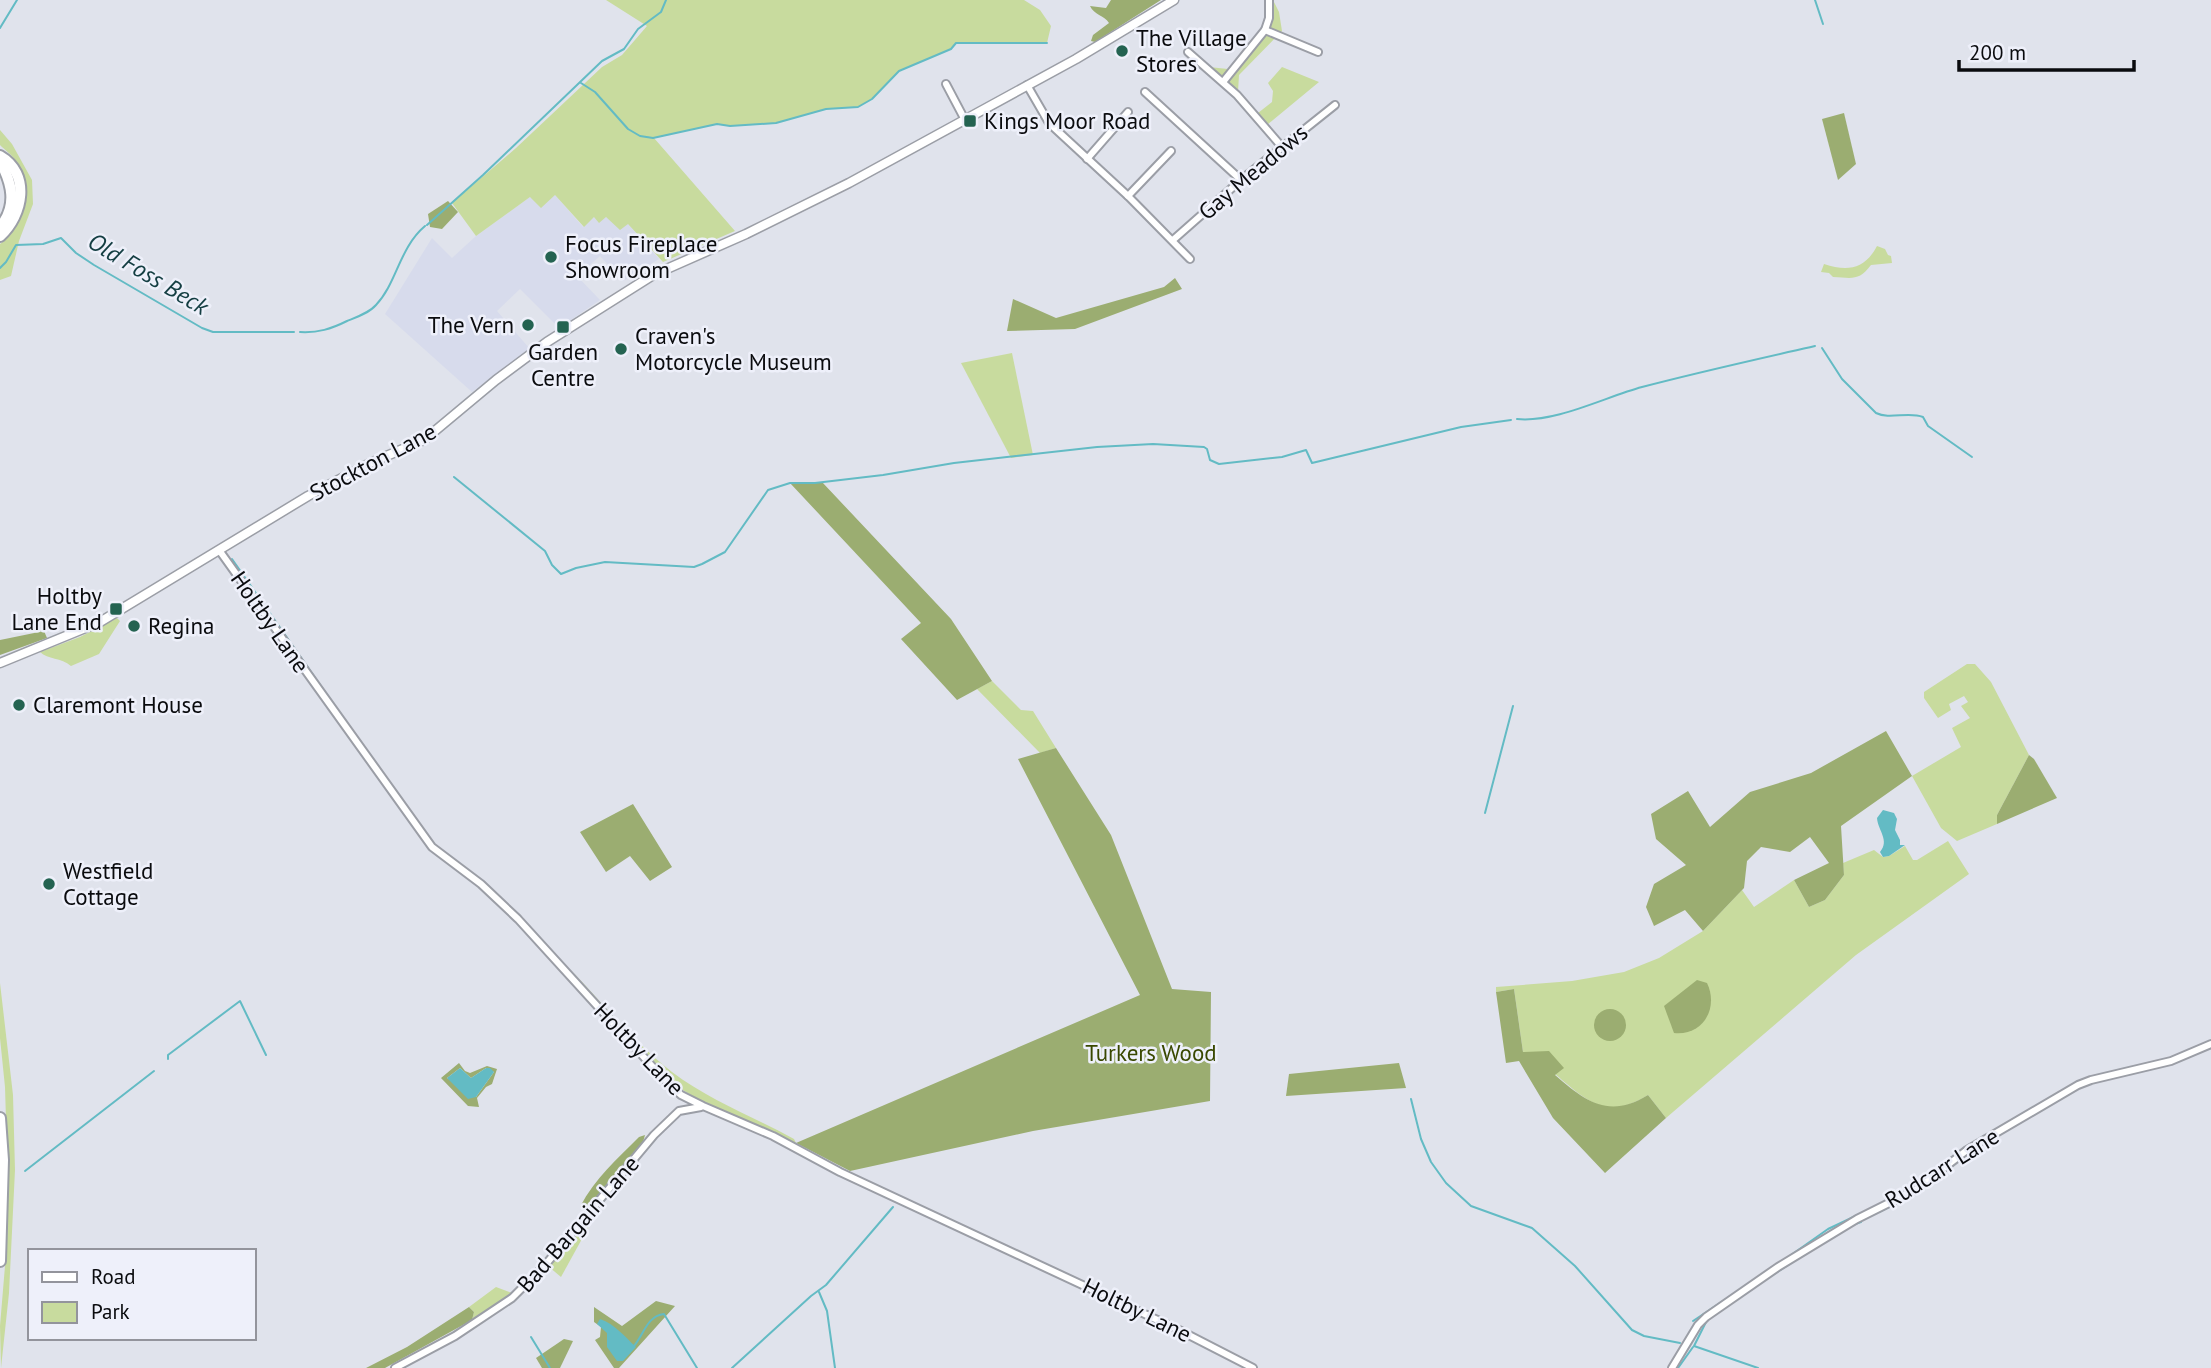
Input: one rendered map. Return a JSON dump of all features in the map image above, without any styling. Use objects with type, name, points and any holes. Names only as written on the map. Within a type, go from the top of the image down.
[{"type":"highway","points":[[0,159],[10,182],[12,200],[0,227]]},
{"type":"highway","points":[[0,159],[13,167],[21,192],[15,219],[0,236]]},
{"type":"highway","points":[[0,1118],[3,1160],[0,1261]]},
{"type":"street","name":"Stockton Lane","points":[[0,663],[100,622],[337,480],[424,440],[522,360],[623,292],[675,264],[746,234],[883,165],[1084,55],[1174,0]]},
{"type":"street","points":[[1223,82],[1265,30],[1269,18],[1269,0]]},
{"type":"street","points":[[1265,30],[1318,52]]},
{"type":"street","points":[[1188,52],[1248,107],[1282,147]]},
{"type":"street","points":[[946,84],[965,120]]},
{"type":"street","points":[[1027,85],[1049,123],[1128,196],[1190,259]]},
{"type":"street","points":[[1145,92],[1241,180]]},
{"type":"street","name":"Gay Meadows","points":[[1173,240],[1241,180],[1335,105]]},
{"type":"street","points":[[1087,159],[1128,112]]},
{"type":"street","points":[[1128,196],[1171,151]]},
{"type":"street","name":"Holtby Lane","points":[[219,550],[432,847],[481,884],[518,919],[652,1067],[681,1095],[773,1136],[840,1172],[1167,1324],[1253,1368]]},
{"type":"street","name":"Rudcarr Lane","points":[[1672,1368],[1698,1325],[1706,1317],[1778,1267],[1857,1219],[1917,1189],[1967,1150],[2078,1084],[2171,1061],[2211,1044]]},
{"type":"street","points":[[681,1095],[679,1111],[702,1106]]},
{"type":"street","name":"Bad Bargain Lane","points":[[395,1368],[455,1336],[512,1298],[546,1264],[654,1135],[679,1111]]},
{"type":"shaded area","points":[[555,195],[583,227],[594,217],[627,223],[659,259],[623,281],[600,256],[577,276],[600,300],[559,328],[520,289],[497,311],[530,349],[472,392],[385,314],[432,238],[452,258],[476,236],[530,197]]},
{"type":"green space","points":[[606,0],[1024,0],[1040,10],[1051,26],[1047,43],[956,43],[951,49],[899,71],[872,99],[858,107],[826,109],[776,123],[730,126],[717,124],[654,138],[735,231],[663,262],[628,224],[620,230],[606,217],[599,223],[594,217],[584,227],[555,195],[541,208],[530,197],[476,236],[452,203],[516,148],[602,67],[622,55],[647,26]]},
{"type":"green space","points":[[1111,0],[1161,0],[1095,42],[1091,41],[1093,35],[1109,23],[1090,6],[1106,8]]},
{"type":"green space","points":[[1273,0],[1279,12],[1282,31],[1239,75],[1238,92],[1209,67],[1237,70],[1270,28]]},
{"type":"green space","points":[[1282,67],[1319,82],[1267,125],[1258,113],[1272,102],[1273,91],[1268,83]]},
{"type":"green space","points":[[1844,113],[1856,164],[1838,180],[1822,119]]},
{"type":"green space","points":[[0,130],[12,144],[32,180],[33,204],[19,241],[11,276],[0,280],[0,244],[16,227],[25,206],[26,194],[22,172],[0,145]]},
{"type":"green space","points":[[448,201],[458,212],[442,229],[430,227],[428,214]]},
{"type":"green space","points":[[1877,246],[1885,249],[1891,256],[1892,263],[1871,265],[1863,274],[1855,277],[1833,277],[1829,273],[1821,272],[1824,264],[1841,268],[1855,267],[1867,260]]},
{"type":"green space","points":[[1175,278],[1182,289],[1075,329],[1007,331],[1013,299],[1056,318],[1164,287]]},
{"type":"green space","points":[[1012,353],[1033,455],[1011,458],[961,363]]},
{"type":"green space","points":[[822,482],[951,619],[992,681],[957,700],[901,639],[921,623],[790,483]]},
{"type":"green space","points":[[117,618],[120,621],[99,654],[71,666],[40,652],[80,637]]},
{"type":"green space","points":[[44,631],[47,638],[0,655],[0,640]]},
{"type":"green space","points":[[1967,664],[1975,664],[1991,682],[2029,755],[1997,815],[1997,824],[1957,841],[1941,828],[1912,776],[1961,747],[1952,728],[1970,718],[1961,706],[1968,702],[1964,696],[1949,704],[1951,710],[1938,718],[1924,698],[1924,692]]},
{"type":"green space","points":[[992,681],[1021,710],[1033,711],[1056,748],[1040,753],[977,689]]},
{"type":"green space","points":[[1886,731],[1912,776],[1841,826],[1844,875],[1825,900],[1809,907],[1794,880],[1829,863],[1810,837],[1790,852],[1761,847],[1747,861],[1744,888],[1703,931],[1685,910],[1654,926],[1646,907],[1654,884],[1686,865],[1656,839],[1651,814],[1688,791],[1710,827],[1750,792],[1811,773]]},
{"type":"green space","name":"Turkers Wood","points":[[1056,748],[1111,835],[1172,989],[1211,992],[1210,1101],[1033,1131],[850,1171],[796,1143],[1140,995],[1018,759]]},
{"type":"green space","points":[[2029,755],[2057,798],[1997,824],[1997,815]]},
{"type":"green space","points":[[633,804],[672,867],[650,881],[630,856],[606,872],[580,832]]},
{"type":"green space","points":[[1948,841],[1969,874],[1856,955],[1666,1118],[1648,1095],[1633,1103],[1609,1107],[1587,1099],[1523,1052],[1514,989],[1496,992],[1496,987],[1572,981],[1624,972],[1659,958],[1703,931],[1742,890],[1754,907],[1794,880],[1809,907],[1825,900],[1844,875],[1843,863],[1874,850],[1883,857],[1889,856],[1905,846],[1913,860],[1917,860]]},
{"type":"green space","points":[[570,969],[632,1036],[672,1072],[716,1100],[794,1139],[796,1143],[681,1089]]},
{"type":"green space","points":[[1697,980],[1707,983],[1710,992],[1711,1002],[1706,1018],[1693,1030],[1674,1033],[1664,1006]]},
{"type":"green space","points":[[0,983],[13,1095],[15,1170],[9,1293],[1,1368],[0,1326],[7,1242],[8,1186],[5,1087],[0,1038]]},
{"type":"green space","points":[[1514,989],[1523,1052],[1549,1051],[1564,1068],[1555,1075],[1588,1100],[1598,1104],[1621,1106],[1648,1095],[1666,1118],[1605,1173],[1553,1118],[1519,1061],[1506,1063],[1496,992]]},
{"type":"green space","points":[[1610,1009],[1622,1013],[1626,1025],[1622,1037],[1610,1041],[1598,1037],[1594,1025],[1598,1013]]},
{"type":"green space","points":[[459,1063],[470,1073],[487,1066],[497,1069],[492,1084],[477,1098],[479,1107],[468,1106],[441,1078]],"holes":[[[460,1068],[471,1078],[486,1068],[494,1072],[476,1097],[447,1078]]]},
{"type":"green space","points":[[1399,1063],[1406,1088],[1286,1096],[1289,1074]]},
{"type":"green space","points":[[645,1135],[643,1142],[587,1211],[580,1207],[607,1169],[639,1137]]},
{"type":"green space","points":[[594,1217],[561,1277],[548,1266]]},
{"type":"green space","points":[[496,1287],[512,1293],[472,1320],[474,1312],[469,1307]]},
{"type":"green space","points":[[656,1301],[675,1306],[619,1368],[614,1368],[595,1340],[600,1337],[601,1327],[594,1322],[594,1307],[622,1326]]},
{"type":"green space","points":[[469,1307],[474,1312],[472,1320],[385,1368],[366,1368],[407,1347]]},
{"type":"green space","points":[[564,1339],[573,1341],[560,1368],[542,1368],[536,1358]]},
{"type":"water","points":[[1883,810],[1894,813],[1897,819],[1895,830],[1900,845],[1905,845],[1883,857],[1880,852],[1884,839],[1877,818]]},
{"type":"water","points":[[460,1068],[471,1078],[486,1068],[494,1072],[476,1097],[468,1099],[447,1078]]},
{"type":"water","points":[[600,1319],[615,1327],[636,1347],[623,1361],[617,1361],[607,1347],[607,1333],[597,1324]]},
{"type":"waterway","points":[[0,28],[17,0]]},
{"type":"waterway","name":"Old Foss Beck","points":[[427,225],[602,61],[624,49],[638,29],[661,12],[666,0]]},
{"type":"waterway","points":[[1815,0],[1823,24]]},
{"type":"waterway","points":[[581,83],[595,92],[628,129],[640,136],[653,138],[717,124],[730,126],[776,123],[826,109],[858,107],[872,99],[899,71],[951,49],[956,43],[1047,43]]},
{"type":"waterway","name":"Old Foss Beck","points":[[300,332],[330,328],[373,308],[389,286],[409,245],[425,226]]},
{"type":"waterway","name":"Old Foss Beck","points":[[0,268],[16,245],[43,244],[61,238],[76,253],[94,265],[202,328],[213,332],[294,332]]},
{"type":"waterway","points":[[1517,419],[1547,417],[1642,387],[1815,346]]},
{"type":"waterway","points":[[1822,348],[1842,379],[1876,413],[1923,417],[1928,426],[1972,457]]},
{"type":"waterway","points":[[454,477],[545,551],[552,565],[561,574],[605,562],[694,567],[725,552],[768,490],[790,483],[815,483],[954,463],[1097,447],[1153,444],[1204,447],[1210,460],[1219,464],[1282,457],[1306,450],[1312,463],[1461,427],[1511,420]]},
{"type":"waterway","points":[[232,559],[353,732]]},
{"type":"waterway","points":[[1485,813],[1513,706]]},
{"type":"waterway","points":[[168,1059],[168,1055],[240,1001],[266,1055]]},
{"type":"waterway","points":[[25,1171],[154,1071]]},
{"type":"waterway","points":[[1411,1099],[1421,1139],[1431,1162],[1446,1183],[1471,1206],[1532,1228],[1575,1266],[1632,1330],[1644,1336],[1680,1343]]},
{"type":"waterway","points":[[587,1209],[637,1151]]},
{"type":"waterway","points":[[1879,1212],[1906,1198]]},
{"type":"waterway","points":[[732,1368],[826,1285],[893,1207]]},
{"type":"waterway","points":[[1784,1260],[1828,1229],[1862,1213]]},
{"type":"waterway","points":[[1852,1225],[1861,1222]]},
{"type":"waterway","points":[[1757,1285],[1805,1254]]},
{"type":"waterway","points":[[819,1292],[827,1311],[835,1368]]},
{"type":"waterway","points":[[1693,1321],[1735,1293]]},
{"type":"waterway","points":[[634,1346],[650,1322],[658,1315],[664,1314],[697,1368]]},
{"type":"waterway","points":[[1707,1320],[1694,1346],[1758,1368]]},
{"type":"waterway","points":[[531,1337],[550,1368]]},
{"type":"waterway","points":[[1678,1368],[1693,1347]]},
{"type":"place","name":"The Village Stores","points":[[1122,51]]},
{"type":"place","name":"Kings Moor Road","points":[[970,121]]},
{"type":"place","name":"Focus Fireplace Showroom","points":[[551,257]]},
{"type":"place","name":"The Vern","points":[[528,325]]},
{"type":"place","name":"Garden Centre","points":[[563,327]]},
{"type":"place","name":"Craven's Motorcycle Museum","points":[[621,349]]},
{"type":"place","name":"Holtby Lane End","points":[[116,609]]},
{"type":"place","name":"Regina","points":[[134,626]]},
{"type":"place","name":"Claremont House","points":[[19,705]]},
{"type":"place","name":"Westfield Cottage","points":[[49,884]]}]
